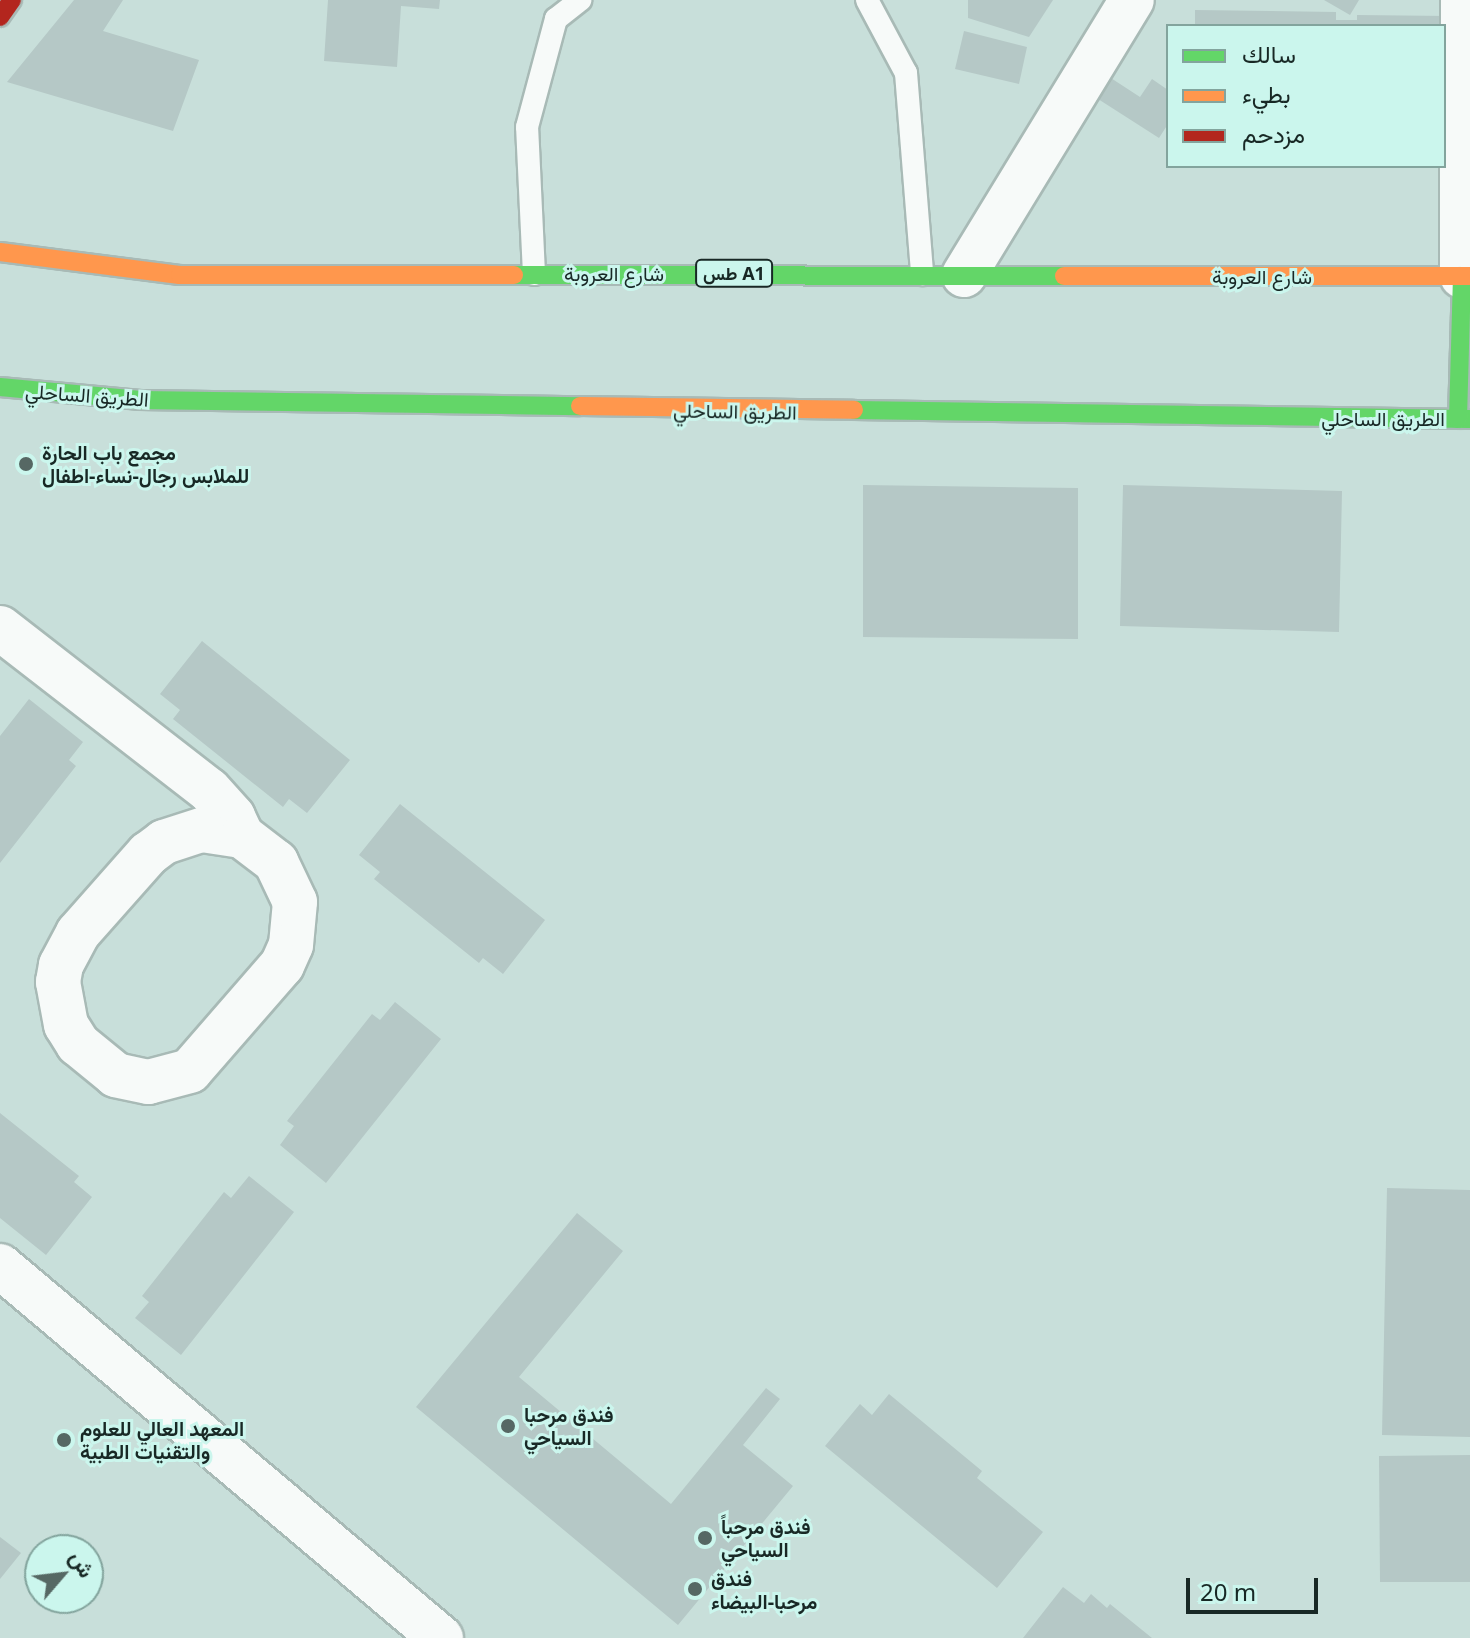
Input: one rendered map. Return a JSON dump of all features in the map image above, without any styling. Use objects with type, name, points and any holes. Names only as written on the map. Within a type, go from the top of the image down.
[{"type":"main road","points":[[0,17],[12,0]]},
{"type":"main road","name":"شارع العروبة","points":[[0,252],[180,275],[1466,276]]},
{"type":"main road","points":[[1464,419],[1466,276]]},
{"type":"main road","name":"الطريق الساحلي","points":[[0,387],[140,400],[1464,419]]},
{"type":"street","points":[[943,274],[1132,0]]},
{"type":"street","points":[[1463,0],[1466,276]]},
{"type":"street","points":[[0,628],[209,790],[233,817],[242,836],[276,862],[295,902],[296,924],[282,965],[190,1071],[148,1082],[116,1075],[94,1059],[66,1025],[58,982],[68,948],[164,842],[202,830],[242,836]]},
{"type":"street","points":[[0,1266],[441,1638]]},
{"type":"lane","points":[[534,274],[527,127],[556,19],[580,0]]},
{"type":"lane","points":[[867,0],[906,73],[943,274]]},
{"type":"building","points":[[74,0],[123,0],[103,31],[199,60],[173,131],[7,82]]},
{"type":"building","points":[[328,0],[440,0],[439,9],[401,6],[397,67],[324,61]]},
{"type":"building","points":[[968,0],[1053,0],[1029,37],[968,18]]},
{"type":"building","points":[[1324,0],[1359,0],[1350,15]]},
{"type":"building","points":[[1195,10],[1336,12],[1336,20],[1357,20],[1357,15],[1448,16],[1445,24],[1195,24]]},
{"type":"building","points":[[964,31],[1027,47],[1019,84],[955,69]]},
{"type":"building","points":[[1097,69],[1140,97],[1152,79],[1166,89],[1166,127],[1159,138],[1084,90]]},
{"type":"building","points":[[863,485],[1078,488],[1078,639],[863,637]]},
{"type":"building","points":[[1123,485],[1342,491],[1339,632],[1120,626]]},
{"type":"building","points":[[202,641],[350,760],[307,813],[289,799],[283,807],[173,719],[180,710],[160,694]]},
{"type":"building","points":[[29,699],[83,742],[69,760],[76,766],[0,863],[0,736]]},
{"type":"building","points":[[400,804],[545,920],[503,974],[483,958],[479,963],[374,879],[380,872],[359,855]]},
{"type":"building","points":[[395,1002],[441,1039],[326,1183],[280,1145],[294,1126],[287,1121],[372,1014],[380,1020]]},
{"type":"building","points":[[0,1113],[79,1176],[74,1182],[92,1197],[46,1255],[0,1218]]},
{"type":"building","points":[[249,1176],[294,1212],[181,1355],[135,1318],[149,1302],[142,1296],[224,1192],[231,1198]]},
{"type":"building","points":[[1387,1188],[1470,1190],[1470,1437],[1382,1435]]},
{"type":"building","name":"فندق مرحبا السياحي","points":[[577,1213],[623,1251],[519,1377],[671,1504],[766,1388],[780,1399],[743,1445],[793,1486],[678,1625],[416,1407]]},
{"type":"building","points":[[889,1394],[982,1471],[977,1478],[1043,1532],[997,1588],[825,1446],[860,1404],[872,1415]]},
{"type":"building","points":[[1470,1455],[1470,1582],[1380,1582],[1379,1456]]},
{"type":"building","points":[[0,1537],[21,1553],[0,1579]]},
{"type":"building","points":[[1063,1587],[1084,1603],[1091,1594],[1107,1608],[1110,1604],[1152,1638],[1023,1638]]},
{"type":"traffic: fast","points":[[514,275],[1064,276]]},
{"type":"traffic: fast","points":[[1458,419],[1462,276]]},
{"type":"traffic: fast","points":[[0,387],[140,400],[580,406]]},
{"type":"traffic: fast","points":[[854,410],[1470,419]]},
{"type":"traffic: slow","points":[[0,252],[180,275],[514,275]]},
{"type":"traffic: slow","points":[[1064,276],[1470,276]]},
{"type":"traffic: slow","points":[[580,406],[854,410]]},
{"type":"traffic: jam","points":[[0,17],[12,0]]},
{"type":"place","name":"مجمع باب الحارة للملابس رجال-نساء-اطفال","points":[[26,464]]},
{"type":"place","name":"فندق مرحبا السياحي","points":[[508,1426]]},
{"type":"place","name":"المعهد العالي للعلوم والتقنيات الطبية","points":[[64,1440]]},
{"type":"place","name":"فندق مرحباً السياحي","points":[[705,1538]]},
{"type":"place","name":"فندق مرحبا-البيضاء","points":[[695,1589]]}]
